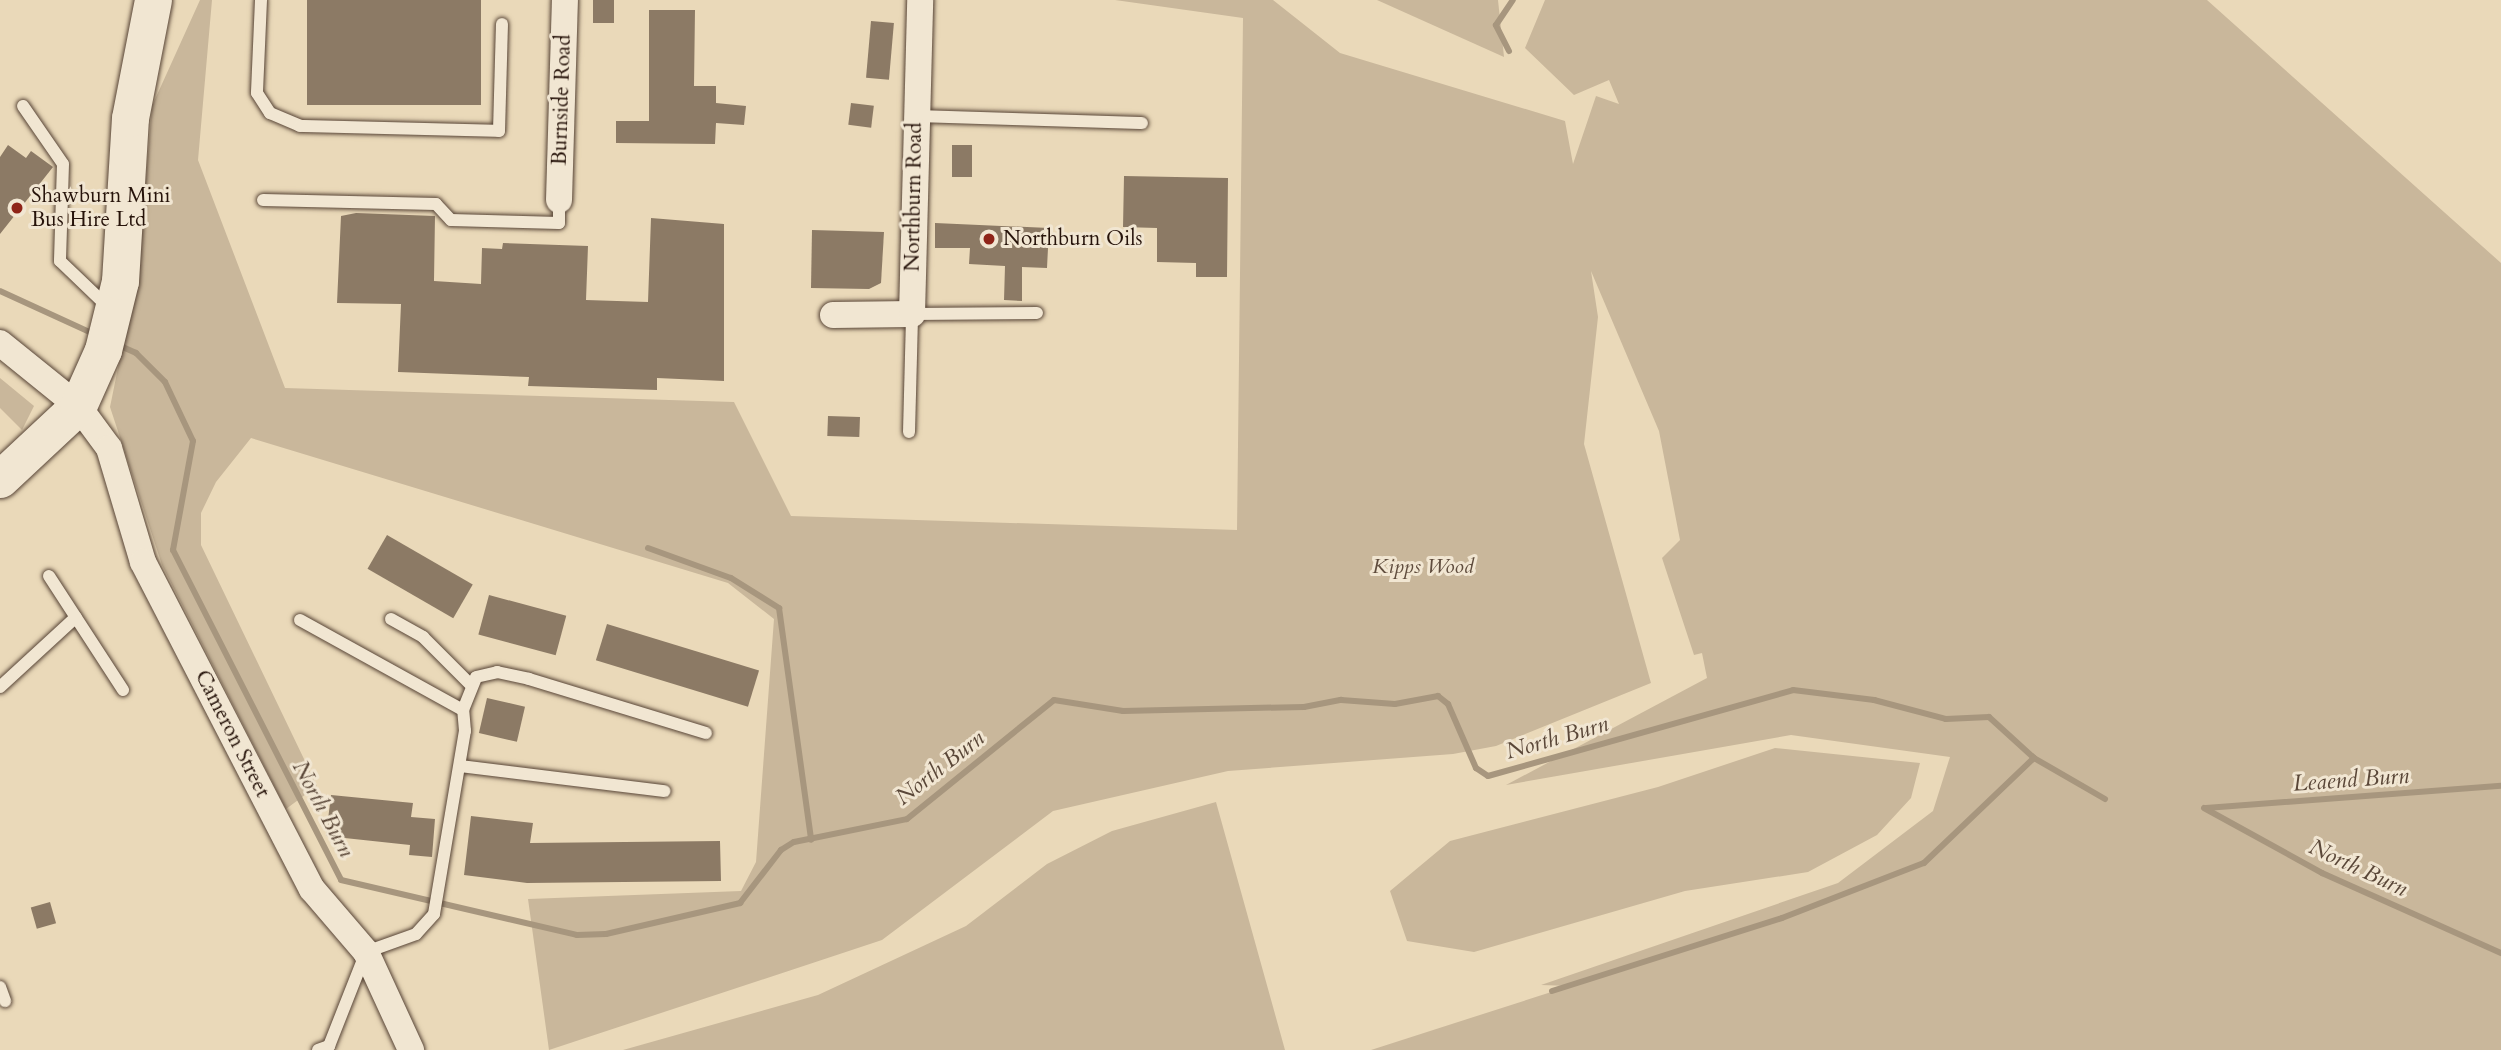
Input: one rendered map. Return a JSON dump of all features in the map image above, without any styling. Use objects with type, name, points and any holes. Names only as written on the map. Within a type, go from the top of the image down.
[{"type":"main road","points":[[0,479],[78,406],[109,330],[125,234],[130,118],[153,0]]},
{"type":"street","name":"Burnside Road","points":[[559,200],[565,0]]},
{"type":"street","name":"Northburn Road","points":[[912,314],[920,0]]},
{"type":"street","points":[[833,315],[912,314]]},
{"type":"street","name":"Cameron Street","points":[[0,343],[78,406],[109,448],[143,562],[312,889],[366,952],[411,1050]]},
{"type":"lane","points":[[261,0],[257,93],[270,113],[300,126],[499,131],[502,24]]},
{"type":"lane","points":[[23,106],[63,164],[60,261],[109,330]]},
{"type":"lane","points":[[915,116],[1142,123]]},
{"type":"lane","points":[[262,200],[436,204],[451,220],[559,223],[559,200]]},
{"type":"lane","points":[[909,432],[912,314],[1037,313]]},
{"type":"lane","points":[[49,576],[123,690]]},
{"type":"lane","points":[[0,687],[76,617]]},
{"type":"lane","points":[[391,619],[423,637],[470,684]]},
{"type":"lane","points":[[300,620],[463,710]]},
{"type":"lane","points":[[318,1050],[329,1046],[366,952],[416,934],[434,914],[460,766],[463,710],[470,684],[486,673],[497,672],[706,733]]},
{"type":"lane","points":[[460,766],[664,791]]},
{"type":"lane","points":[[0,987],[5,1000]]},
{"type":"green space","name":"Kipps Wood","points":[[200,0],[212,0],[198,160],[285,388],[734,402],[791,516],[1237,530],[1243,18],[1115,0],[1273,0],[1340,53],[1565,121],[1573,164],[1596,96],[1619,104],[1609,80],[1574,95],[1525,48],[1545,0],[2207,0],[2501,263],[2501,1050],[1371,1050],[1570,986],[1541,985],[1838,883],[1933,811],[1950,757],[1791,735],[1506,785],[1707,678],[1702,653],[1694,655],[1662,558],[1680,540],[1659,431],[1591,271],[1598,317],[1584,444],[1651,683],[1496,746],[1453,754],[1228,771],[1053,811],[882,940],[549,1050],[528,899],[741,891],[756,862],[774,619],[728,583],[251,438],[216,482],[201,513],[201,545],[317,786],[286,809],[162,565],[110,407],[139,265],[152,106]]},
{"type":"green space","points":[[1377,0],[1498,0],[1504,57]]},
{"type":"green space","points":[[0,378],[34,406],[22,430],[0,408]]},
{"type":"green space","points":[[1775,748],[1920,763],[1911,798],[1877,835],[1808,872],[1685,891],[1474,952],[1407,941],[1390,891],[1450,841],[1658,787]]},
{"type":"green space","points":[[1216,802],[1285,1050],[623,1050],[818,995],[966,926],[1047,864],[1112,831]]},
{"type":"building","points":[[307,0],[481,0],[481,105],[307,105]]},
{"type":"building","points":[[593,0],[614,0],[614,23],[593,23]]},
{"type":"building","points":[[649,10],[695,10],[694,86],[716,86],[716,103],[746,106],[744,125],[716,123],[715,144],[616,143],[616,121],[649,121]]},
{"type":"building","points":[[871,21],[894,23],[889,80],[866,78]]},
{"type":"building","points":[[851,103],[874,106],[871,128],[848,125]]},
{"type":"building","points":[[8,145],[26,158],[31,151],[53,167],[0,234],[0,157]]},
{"type":"building","points":[[952,145],[972,145],[972,177],[952,177]]},
{"type":"building","points":[[1124,176],[1228,178],[1227,277],[1196,277],[1196,263],[1157,262],[1157,228],[1123,227]]},
{"type":"building","points":[[356,213],[435,216],[434,281],[481,284],[482,248],[502,249],[503,243],[588,246],[586,300],[648,302],[651,218],[724,224],[724,381],[657,378],[657,390],[528,386],[529,377],[398,372],[401,304],[337,303],[341,216]]},
{"type":"building","points":[[935,223],[1049,228],[1047,268],[1022,267],[1022,301],[1004,300],[1005,266],[969,264],[970,248],[935,248]]},
{"type":"building","points":[[812,230],[884,232],[881,283],[869,289],[811,288]]},
{"type":"building","points":[[828,416],[860,417],[859,437],[827,436]]},
{"type":"building","points":[[387,535],[473,584],[453,618],[368,569]]},
{"type":"building","points":[[489,595],[566,616],[556,655],[478,635]]},
{"type":"building","points":[[607,624],[759,670],[748,707],[596,660]]},
{"type":"building","points":[[487,698],[525,707],[517,742],[479,733]]},
{"type":"building","points":[[331,795],[413,803],[411,817],[435,819],[432,857],[409,855],[410,845],[326,836]]},
{"type":"building","points":[[471,816],[533,823],[530,843],[720,841],[721,881],[527,883],[464,875]]},
{"type":"building","points":[[50,902],[56,923],[37,929],[31,908]]},
{"type":"waterway","points":[[1509,51],[1496,25],[1513,0]]},
{"type":"waterway","name":"North Burn","points":[[0,291],[94,334]]},
{"type":"waterway","name":"North Burn","points":[[116,344],[136,353],[165,382],[193,441],[173,550],[341,880],[577,935],[606,934],[740,903],[781,850],[794,842],[907,819],[1054,700],[1123,711],[1304,707],[1341,700],[1395,704],[1438,696],[1448,704],[1476,768],[1488,776],[1793,690],[1874,700],[1946,719],[1989,717],[2034,758],[2105,799]]},
{"type":"waterway","points":[[648,548],[731,578],[779,608],[811,840]]},
{"type":"waterway","points":[[1552,991],[1782,918],[1924,863],[2034,758]]},
{"type":"waterway","name":"Leaend Burn","points":[[2206,808],[2501,786]]},
{"type":"waterway","name":"North Burn","points":[[2204,808],[2322,873],[2501,953]]},
{"type":"place","name":"Shawburn Mini Bus Hire Ltd","points":[[17,208]]},
{"type":"place","name":"Northburn Oils","points":[[989,239]]}]
